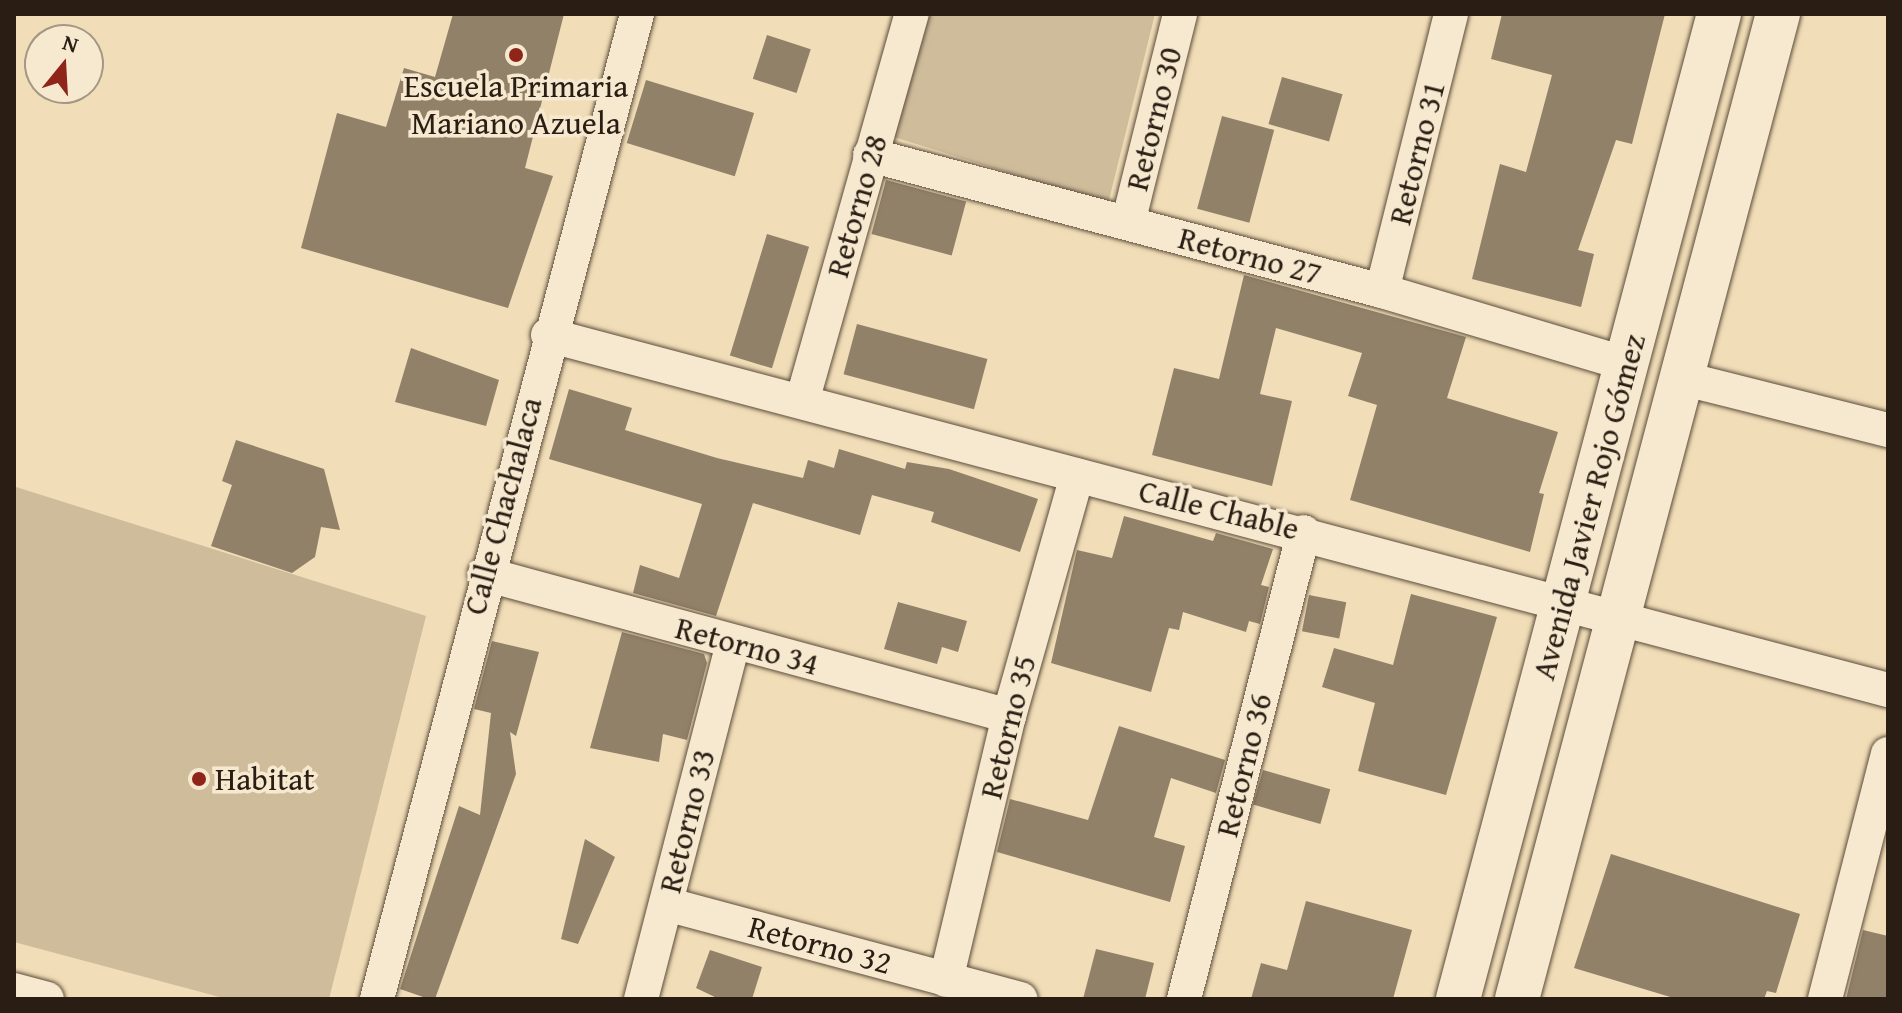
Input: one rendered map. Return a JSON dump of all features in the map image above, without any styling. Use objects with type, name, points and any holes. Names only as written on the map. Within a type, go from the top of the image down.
[{"type":"main road","name":"Avenida Javier Rojo Gómez","points":[[1458,999],[1719,14]]},
{"type":"main road","name":"Avenida Javier Rojo Gómez","points":[[1517,999],[1778,14]]},
{"type":"street","name":"Calle Chachalaca","points":[[377,999],[548,335],[637,14]]},
{"type":"street","name":"Retorno 28","points":[[803,398],[912,14]]},
{"type":"street","name":"Retorno 30","points":[[1128,223],[1180,14]]},
{"type":"street","name":"Retorno 31","points":[[1382,291],[1451,14]]},
{"type":"street","name":"Retorno 27","points":[[870,155],[1382,291],[1627,364]]},
{"type":"street","name":"Calle Chable","points":[[548,335],[803,398],[1077,475],[1565,600],[1618,618],[1888,690]]},
{"type":"street","points":[[1681,378],[1888,430]]},
{"type":"street","name":"Retorno 35","points":[[946,980],[1009,716],[1077,475]]},
{"type":"street","name":"Retorno 36","points":[[1184,999],[1304,532]]},
{"type":"street","name":"Retorno 34","points":[[485,574],[1009,716]]},
{"type":"street","name":"Retorno 33","points":[[641,999],[733,643]]},
{"type":"street","points":[[1825,999],[1888,754]]},
{"type":"street","name":"Retorno 32","points":[[666,904],[1020,999]]},
{"type":"street","points":[[14,990],[47,999]]},
{"type":"shaded area","points":[[930,14],[1155,14],[1108,204],[894,137]]},
{"type":"shaded area","name":"Habitat","points":[[16,487],[426,616],[329,999],[227,999],[14,942]]},
{"type":"building","points":[[453,14],[564,14],[525,168],[553,176],[508,308],[301,248],[337,113],[386,127],[404,68],[435,77]]},
{"type":"building","points":[[1502,14],[1665,14],[1632,144],[1616,140],[1578,250],[1594,254],[1581,307],[1472,279],[1500,164],[1526,172],[1552,75],[1491,59]]},
{"type":"building","points":[[767,35],[811,49],[797,93],[753,79]]},
{"type":"building","points":[[1282,77],[1343,94],[1329,141],[1268,124]]},
{"type":"building","points":[[646,80],[754,113],[735,176],[627,143]]},
{"type":"building","points":[[1222,116],[1274,130],[1249,223],[1197,209]]},
{"type":"building","points":[[886,180],[966,201],[952,256],[872,234]]},
{"type":"building","points":[[767,234],[809,247],[772,368],[730,355]]},
{"type":"building","points":[[1244,275],[1466,337],[1447,398],[1558,432],[1539,493],[1544,494],[1530,552],[1350,500],[1377,405],[1348,396],[1362,353],[1276,328],[1260,394],[1292,401],[1272,486],[1152,455],[1174,368],[1219,379]]},
{"type":"building","points":[[857,324],[987,359],[974,409],[844,374]]},
{"type":"building","points":[[411,348],[499,380],[486,426],[395,402]]},
{"type":"building","points":[[569,389],[632,408],[625,430],[717,458],[803,478],[808,460],[834,468],[839,449],[905,469],[907,462],[949,469],[1038,499],[1020,552],[931,522],[934,512],[872,495],[860,535],[753,503],[716,616],[633,593],[640,565],[679,578],[702,504],[549,459]]},
{"type":"building","points":[[236,440],[324,469],[340,530],[321,527],[315,557],[292,573],[211,546],[232,485],[222,481]]},
{"type":"building","points":[[1124,516],[1213,541],[1216,533],[1273,549],[1261,585],[1269,587],[1260,624],[1249,621],[1246,632],[1183,612],[1179,630],[1169,628],[1151,692],[1051,663],[1077,550],[1112,558]]},
{"type":"building","points":[[1411,594],[1497,617],[1446,795],[1358,771],[1375,703],[1322,687],[1334,648],[1393,665]]},
{"type":"building","points":[[1309,595],[1346,602],[1339,639],[1302,631]]},
{"type":"building","points":[[898,602],[967,621],[958,652],[942,647],[937,664],[884,649]]},
{"type":"building","points":[[622,632],[704,654],[707,663],[687,740],[663,734],[659,762],[590,748]]},
{"type":"building","points":[[492,641],[539,652],[516,736],[510,732],[516,774],[435,999],[429,999],[400,989],[459,806],[480,815],[491,713],[474,709]]},
{"type":"building","points":[[1119,726],[1225,760],[1216,793],[1171,778],[1154,837],[1185,846],[1170,902],[997,852],[1010,799],[1088,820]]},
{"type":"building","points":[[1263,770],[1330,789],[1320,824],[1253,805]]},
{"type":"building","points":[[585,839],[615,857],[578,944],[561,939]]},
{"type":"building","points":[[1611,854],[1800,914],[1776,993],[1767,991],[1764,999],[1677,999],[1574,968]]},
{"type":"building","points":[[1306,901],[1412,930],[1393,999],[1251,999],[1261,963],[1287,970]]},
{"type":"building","points":[[1863,930],[1888,936],[1888,999],[1846,999]]},
{"type":"building","points":[[1096,949],[1154,963],[1145,999],[1083,999]]},
{"type":"building","points":[[710,950],[762,967],[752,999],[719,999],[696,988]]},
{"type":"place","name":"Escuela Primaria Mariano Azuela","points":[[516,55]]},
{"type":"place","name":"Habitat","points":[[199,779]]}]
